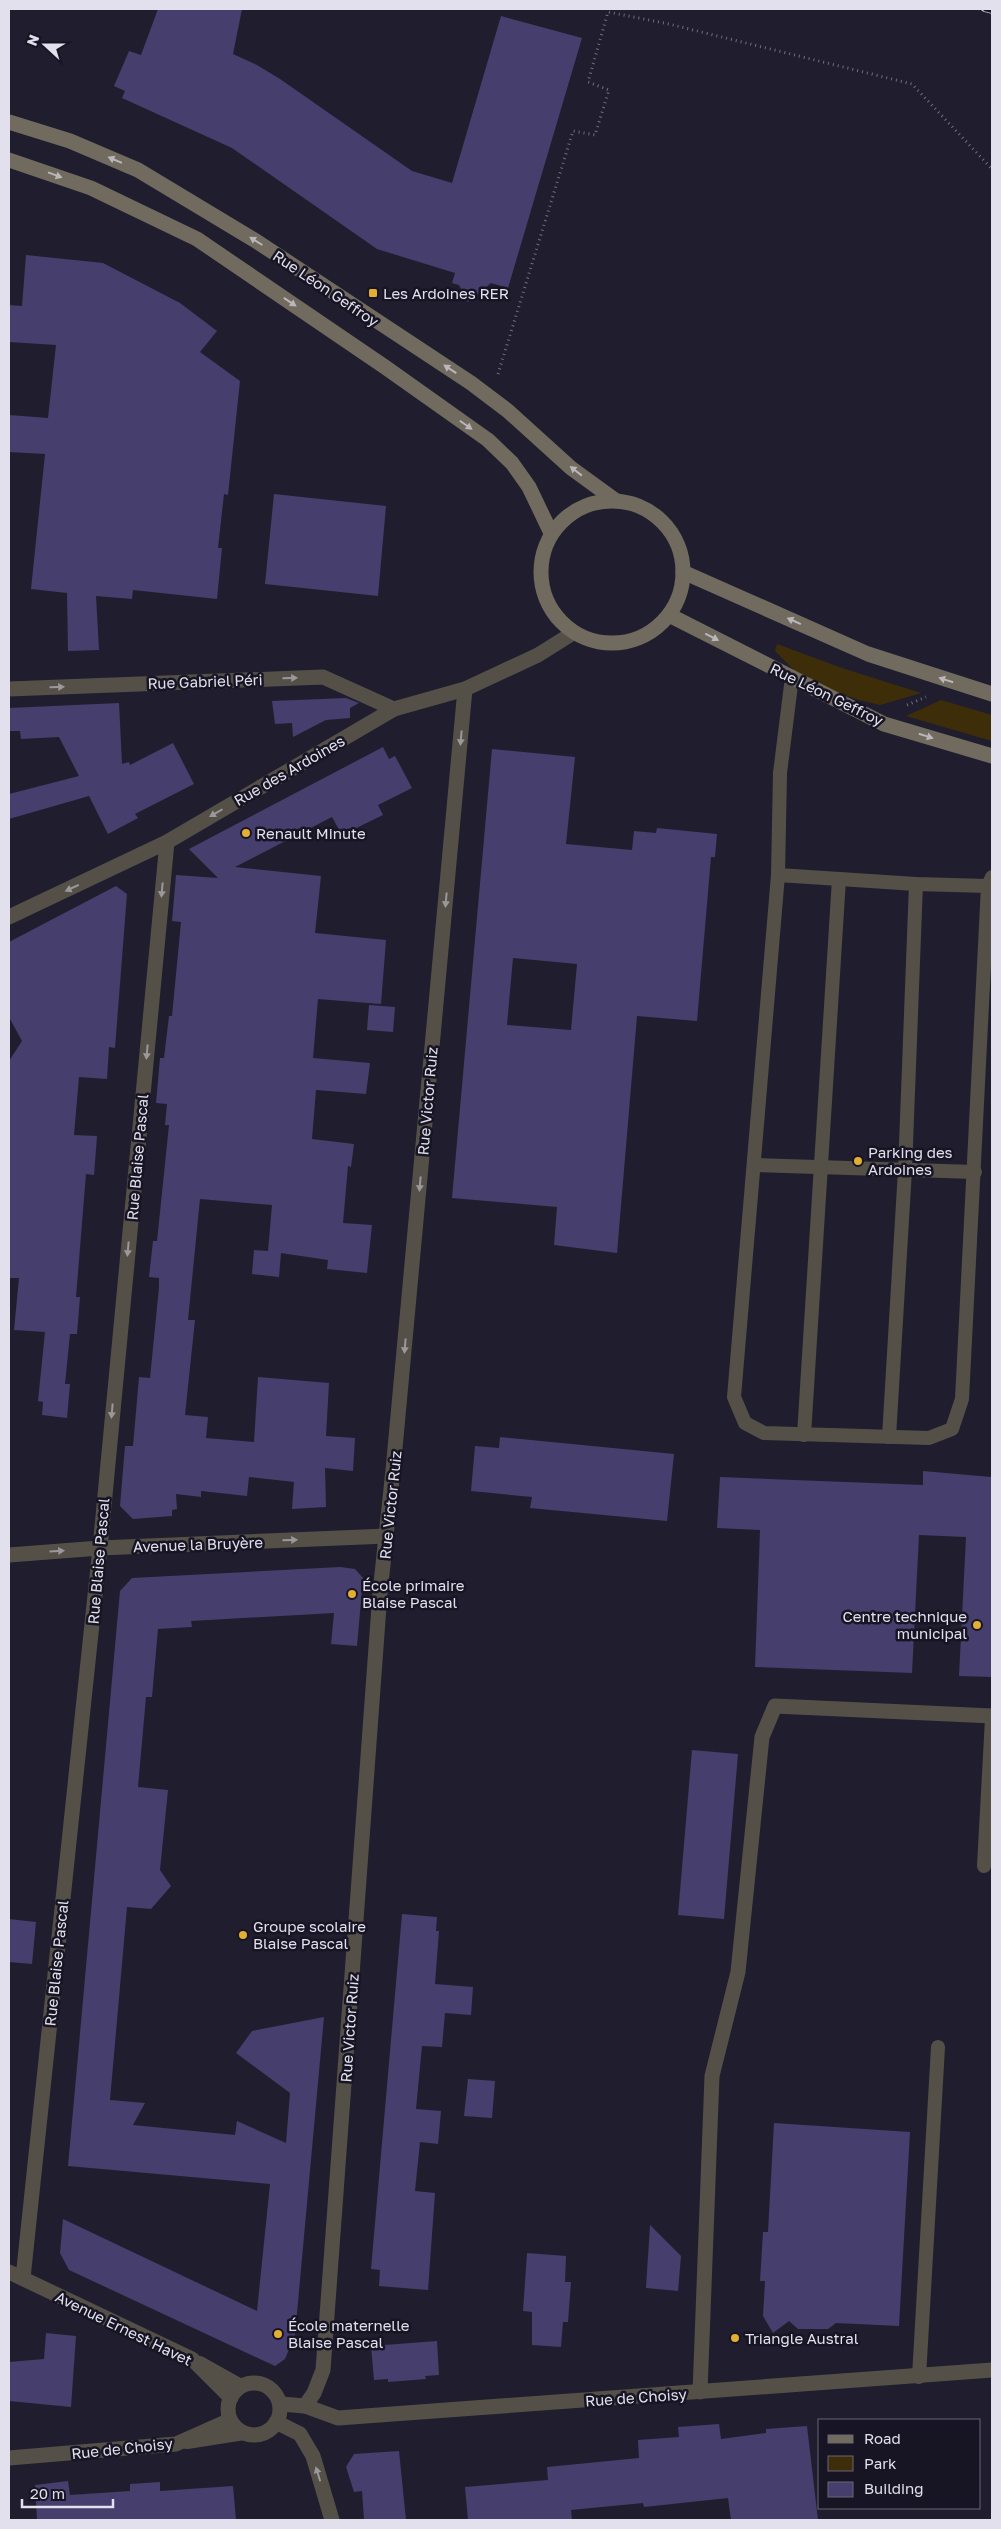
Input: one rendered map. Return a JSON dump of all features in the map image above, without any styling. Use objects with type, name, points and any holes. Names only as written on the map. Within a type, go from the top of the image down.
[{"type":"street","name":"Rue Léon Geffroy","points":[[9,122],[70,140],[138,170],[303,271],[491,398],[548,445],[571,468],[615,500]]},
{"type":"street","name":"Rue Léon Geffroy","points":[[9,160],[91,188],[197,240],[377,361],[488,440],[512,463],[529,487],[551,534]]},
{"type":"street","points":[[615,500],[638,505],[664,523],[680,550],[684,572],[679,597],[669,615],[650,631],[637,639],[622,643],[597,643],[573,632],[555,616],[544,595],[540,569],[551,534],[570,513],[590,504],[615,500]]},
{"type":"street","points":[[684,572],[868,654],[992,694]]},
{"type":"street","name":"Rue Léon Geffroy","points":[[669,615],[884,724],[992,756]]},
{"type":"street","name":"Rue des Ardoines","points":[[9,918],[167,842],[394,709],[464,690],[538,655],[573,632]]},
{"type":"street","name":"Rue Gabriel Péri","points":[[9,689],[323,677],[394,709]]},
{"type":"street","name":"Rue Victor Ruiz","points":[[305,2406],[314,2393],[323,2370],[380,1593],[387,1536],[464,690]]},
{"type":"street","name":"Rue Blaise Pascal","points":[[23,2278],[100,1548],[167,842]]},
{"type":"street","name":"Avenue la Bruyère","points":[[9,1554],[100,1548],[387,1536]]},
{"type":"street","points":[[700,2392],[712,2076],[738,1972],[762,1738],[775,1706],[992,1717]]},
{"type":"street","name":"Avenue Ernest Havet","points":[[9,2272],[192,2359],[231,2398]]},
{"type":"street","name":"Rue de Choisy","points":[[281,2404],[305,2406],[338,2418],[919,2377],[992,2370]]},
{"type":"street","points":[[250,2383],[263,2384],[271,2388],[281,2404],[276,2422],[264,2433],[252,2435],[244,2433],[230,2420],[228,2405],[241,2386],[250,2383]]},
{"type":"street","name":"Rue de Choisy","points":[[9,2458],[176,2444],[230,2420]]},
{"type":"street","points":[[276,2422],[300,2434],[313,2456],[332,2520]]},
{"type":"lane","points":[[778,875],[916,884],[990,881],[962,1399],[952,1429],[929,1438],[764,1433],[745,1423],[734,1397],[778,875],[780,773],[792,677]]},
{"type":"lane","points":[[804,1435],[839,879]]},
{"type":"lane","points":[[889,1437],[905,1170],[916,884]]},
{"type":"lane","points":[[754,1164],[820,1168],[975,1172]]},
{"type":"lane","points":[[984,1866],[992,1717]]},
{"type":"lane","points":[[919,2377],[938,2047]]},
{"type":"lane","points":[[192,2359],[241,2386]]},
{"type":"lane","points":[[176,2444],[244,2433]]},
{"type":"path","points":[[491,398],[573,131],[595,135],[609,90],[588,82],[608,12],[669,24],[912,84],[992,168]]},
{"type":"path","points":[[884,724],[892,711],[929,696],[936,677]]},
{"type":"green space","points":[[777,644],[842,668],[921,693],[880,705],[859,700],[829,689],[794,670],[775,651]]},
{"type":"green space","points":[[941,700],[992,715],[992,741],[906,716]]},
{"type":"building","points":[[158,9],[242,9],[233,54],[257,65],[280,79],[412,171],[452,183],[501,16],[582,38],[508,288],[491,283],[468,302],[459,285],[452,283],[455,273],[377,249],[232,148],[122,98],[125,91],[114,86],[129,51],[141,55]]},
{"type":"building","points":[[26,255],[103,263],[180,303],[217,331],[200,352],[240,381],[228,495],[224,494],[218,548],[222,548],[217,599],[133,590],[132,599],[96,596],[99,650],[68,651],[67,593],[31,589],[45,454],[9,452],[9,415],[48,418],[56,345],[9,342],[9,305],[22,306]]},
{"type":"building","points":[[274,494],[386,506],[378,596],[265,584]]},
{"type":"building","points":[[346,698],[359,703],[350,708],[350,718],[326,720],[293,737],[292,723],[275,724],[272,701]]},
{"type":"building","points":[[119,703],[122,764],[129,762],[130,765],[173,743],[194,784],[135,814],[138,818],[108,834],[89,796],[9,819],[9,794],[79,776],[59,737],[21,739],[20,731],[9,731],[9,708]]},
{"type":"building","points":[[383,747],[389,759],[395,756],[412,788],[378,805],[383,815],[342,835],[332,817],[235,867],[321,876],[315,933],[386,940],[381,1004],[318,999],[313,1058],[370,1063],[366,1094],[316,1090],[312,1139],[354,1144],[351,1167],[348,1166],[343,1223],[372,1225],[367,1273],[327,1269],[328,1260],[281,1253],[279,1277],[252,1274],[254,1250],[268,1251],[272,1205],[200,1199],[188,1320],[195,1320],[185,1415],[208,1417],[206,1438],[254,1442],[258,1377],[329,1383],[326,1436],[355,1438],[353,1471],[325,1468],[326,1507],[292,1509],[294,1482],[249,1477],[247,1496],[201,1491],[201,1497],[176,1494],[177,1509],[172,1510],[172,1516],[133,1519],[120,1506],[125,1446],[133,1446],[139,1377],[150,1378],[159,1287],[159,1278],[149,1277],[153,1241],[157,1241],[169,1125],[165,1125],[167,1104],[156,1103],[160,1058],[164,1058],[169,1016],[172,1016],[181,922],[172,921],[176,875],[218,878],[189,849]]},
{"type":"building","points":[[492,749],[575,757],[566,844],[632,850],[634,831],[656,833],[657,828],[717,834],[715,857],[711,857],[697,1021],[637,1016],[617,1253],[554,1245],[557,1207],[452,1198]],"holes":[[[513,958],[577,964],[571,1030],[507,1025]]]},
{"type":"building","points":[[116,886],[127,894],[115,1048],[109,1047],[107,1079],[79,1077],[74,1135],[97,1136],[94,1175],[86,1174],[76,1297],[80,1297],[77,1334],[70,1334],[65,1384],[70,1384],[67,1418],[42,1415],[43,1402],[38,1401],[45,1332],[14,1330],[19,1278],[9,1278],[9,1061],[22,1041],[9,1017],[9,942]]},
{"type":"building","points":[[369,1005],[395,1007],[393,1032],[367,1030]]},
{"type":"building","points":[[500,1437],[674,1454],[667,1521],[530,1508],[532,1497],[471,1491],[475,1446],[499,1448]]},
{"type":"building","points":[[923,1471],[991,1477],[992,1677],[959,1676],[966,1537],[919,1535],[912,1673],[755,1667],[760,1530],[717,1528],[720,1477],[923,1485]]},
{"type":"building","points":[[340,1567],[355,1569],[363,1578],[357,1646],[331,1644],[334,1613],[191,1621],[192,1627],[158,1629],[152,1697],[146,1697],[138,1787],[168,1790],[160,1870],[171,1886],[151,1909],[127,1907],[110,2100],[145,2103],[133,2125],[235,2135],[237,2121],[286,2143],[290,2093],[236,2053],[252,2031],[324,2017],[295,2335],[285,2359],[275,2366],[69,2270],[60,2253],[63,2219],[257,2311],[270,2184],[68,2166],[120,1591],[132,1578]]},
{"type":"building","points":[[692,1750],[738,1754],[724,1919],[678,1915]]},
{"type":"building","points":[[402,1914],[437,1917],[436,1931],[439,1931],[435,1984],[473,1987],[471,2015],[445,2013],[442,2047],[422,2046],[416,2109],[441,2111],[438,2144],[420,2142],[415,2191],[435,2193],[428,2290],[379,2286],[380,2270],[371,2269]]},
{"type":"building","points":[[9,1919],[36,1922],[32,1964],[9,1962]]},
{"type":"building","points":[[468,2079],[495,2081],[492,2118],[464,2116]]},
{"type":"building","points":[[774,2123],[910,2132],[899,2326],[836,2323],[828,2329],[798,2329],[789,2321],[773,2333],[763,2316],[765,2281],[760,2281],[763,2232],[768,2232]]},
{"type":"building","points":[[650,2225],[681,2256],[678,2291],[646,2288]]},
{"type":"building","points":[[527,2253],[566,2256],[565,2282],[571,2282],[568,2322],[563,2322],[561,2347],[532,2345],[532,2312],[523,2311]]},
{"type":"building","points":[[46,2333],[76,2336],[71,2407],[9,2401],[9,2362],[44,2359]]},
{"type":"building","points":[[437,2341],[439,2375],[425,2376],[426,2379],[388,2382],[388,2379],[374,2380],[371,2346]]},
{"type":"building","points":[[719,2424],[721,2439],[766,2433],[766,2429],[807,2426],[818,2520],[731,2520],[728,2498],[644,2507],[643,2503],[571,2510],[572,2520],[468,2520],[465,2487],[548,2480],[547,2467],[639,2458],[638,2440],[679,2437],[678,2427]]},
{"type":"building","points":[[399,2451],[406,2520],[364,2520],[362,2491],[354,2492],[346,2467],[354,2454]]},
{"type":"building","points":[[68,2481],[70,2495],[130,2491],[130,2484],[160,2482],[160,2491],[233,2486],[236,2520],[37,2520],[35,2485]]},
{"type":"railway","points":[[984,9],[992,11]]},
{"type":"place","name":"Les Ardoines RER","points":[[373,293]]},
{"type":"place","name":"Renault Minute","points":[[246,833]]},
{"type":"place","name":"Parking des Ardoines","points":[[858,1161]]},
{"type":"place","name":"École primaire Blaise Pascal","points":[[352,1594]]},
{"type":"place","name":"Centre technique municipal","points":[[977,1625]]},
{"type":"place","name":"Groupe scolaire Blaise Pascal","points":[[243,1935]]},
{"type":"place","name":"École maternelle Blaise Pascal","points":[[278,2334]]},
{"type":"place","name":"Triangle Austral","points":[[735,2338]]}]
